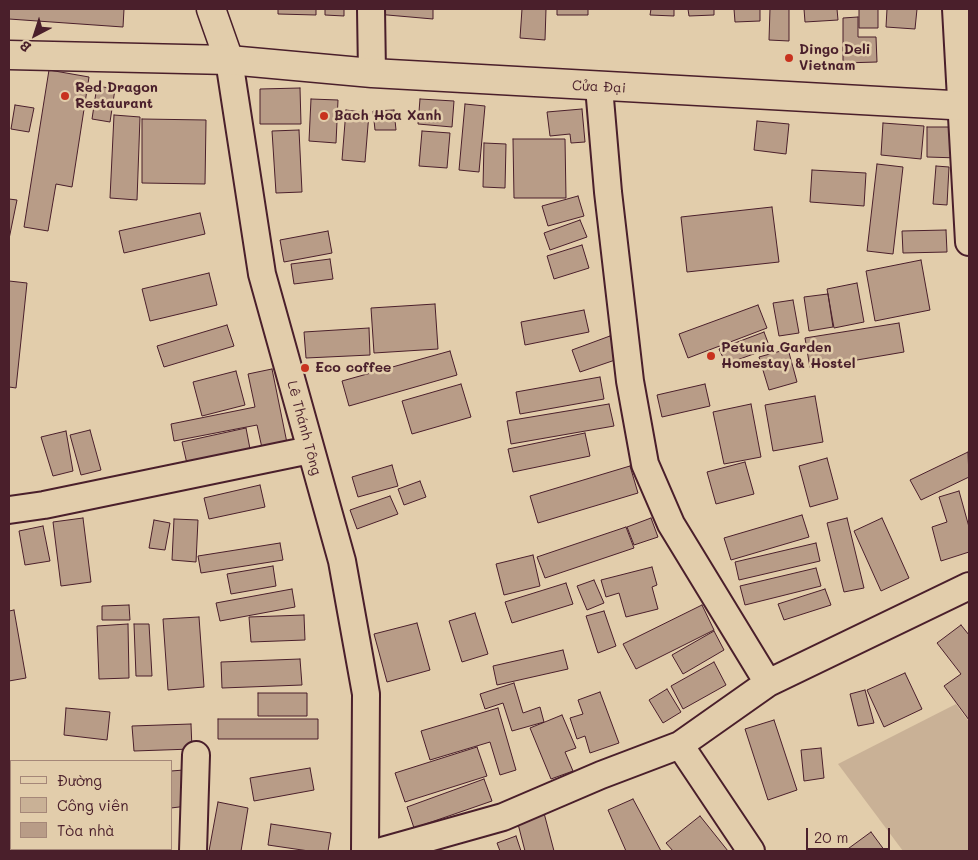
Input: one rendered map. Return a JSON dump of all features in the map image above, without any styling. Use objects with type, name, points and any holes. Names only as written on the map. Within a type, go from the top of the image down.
[{"type":"main road","name":"Lê Thánh Tông","points":[[211,9],[229,60]]},
{"type":"main road","name":"Cửa Đại","points":[[9,54],[229,60],[372,73],[599,87],[965,105]]},
{"type":"street","points":[[371,9],[372,73]]},
{"type":"street","points":[[956,9],[965,105],[969,242]]},
{"type":"street","name":"Lê Thánh Tông","points":[[229,60],[262,274],[342,561],[366,694],[365,851]]},
{"type":"street","points":[[599,87],[608,192],[630,381],[645,464],[671,524],[768,683]]},
{"type":"street","points":[[9,510],[44,506],[310,450]]},
{"type":"street","points":[[382,851],[503,817],[601,775],[680,745],[768,683],[969,586]]},
{"type":"street","points":[[680,745],[751,851]]},
{"type":"street","points":[[193,851],[196,755]]},
{"type":"green space","points":[[956,704],[969,722],[969,851],[903,851],[838,764]]},
{"type":"building","points":[[9,9],[124,9],[123,27],[9,19]]},
{"type":"building","points":[[278,9],[316,9],[316,15],[278,14]]},
{"type":"building","points":[[325,9],[344,9],[344,16],[325,15]]},
{"type":"building","points":[[376,9],[433,9],[433,19],[376,14]]},
{"type":"building","points":[[522,9],[546,9],[545,40],[520,38]]},
{"type":"building","points":[[557,9],[588,9],[588,15],[557,15]]},
{"type":"building","points":[[651,9],[674,9],[674,16],[650,15]]},
{"type":"building","points":[[688,9],[714,9],[714,15],[689,16]]},
{"type":"building","points":[[734,9],[760,9],[760,21],[735,22]]},
{"type":"building","points":[[770,9],[789,9],[789,41],[769,40]]},
{"type":"building","points":[[804,9],[837,9],[838,20],[805,22]]},
{"type":"building","points":[[859,9],[878,9],[878,28],[859,28]]},
{"type":"building","points":[[887,9],[917,9],[915,29],[886,27]]},
{"type":"building","points":[[858,17],[858,37],[876,37],[877,62],[843,63],[843,18]]},
{"type":"building","points":[[49,70],[89,77],[72,187],[56,184],[48,231],[24,227]]},
{"type":"building","points":[[97,86],[115,89],[110,122],[92,119]]},
{"type":"building","points":[[300,88],[301,124],[260,124],[260,89]]},
{"type":"building","points":[[311,99],[338,100],[336,143],[309,141]]},
{"type":"building","points":[[420,99],[454,101],[452,127],[418,124]]},
{"type":"building","points":[[465,104],[485,106],[479,172],[459,170]]},
{"type":"building","points":[[15,105],[34,108],[29,132],[11,129]]},
{"type":"building","points":[[582,109],[585,142],[571,143],[570,134],[550,136],[547,112]]},
{"type":"building","points":[[346,110],[369,113],[365,162],[342,160]]},
{"type":"building","points":[[394,110],[396,130],[375,130],[373,111]]},
{"type":"building","points":[[114,115],[140,117],[137,200],[110,198]]},
{"type":"building","points":[[142,119],[206,120],[205,184],[142,183]]},
{"type":"building","points":[[757,121],[789,124],[786,154],[754,150]]},
{"type":"building","points":[[883,123],[924,126],[921,159],[881,155]]},
{"type":"building","points":[[927,127],[960,127],[959,158],[927,157]]},
{"type":"building","points":[[299,130],[302,192],[276,193],[272,131]]},
{"type":"building","points":[[422,131],[450,133],[447,168],[419,166]]},
{"type":"building","points":[[513,139],[565,139],[566,198],[514,198]]},
{"type":"building","points":[[484,143],[506,144],[505,188],[483,187]]},
{"type":"building","points":[[877,164],[903,167],[893,254],[867,251]]},
{"type":"building","points":[[936,166],[949,167],[947,205],[933,204]]},
{"type":"building","points":[[812,170],[866,173],[864,206],[810,202]]},
{"type":"building","points":[[578,196],[584,216],[548,226],[542,206]]},
{"type":"building","points":[[9,199],[17,200],[9,239]]},
{"type":"building","points":[[772,207],[779,262],[687,272],[681,217]]},
{"type":"building","points":[[200,213],[205,234],[124,253],[119,231]]},
{"type":"building","points":[[580,220],[587,237],[550,250],[544,233]]},
{"type":"building","points":[[946,230],[947,252],[903,253],[902,231]]},
{"type":"building","points":[[328,231],[332,253],[284,262],[280,240]]},
{"type":"building","points":[[582,245],[589,268],[554,279],[547,256]]},
{"type":"building","points":[[330,259],[333,279],[294,284],[291,264]]},
{"type":"building","points":[[921,260],[930,310],[875,321],[866,271]]},
{"type":"building","points":[[209,273],[217,305],[150,321],[142,289]]},
{"type":"building","points":[[9,281],[27,283],[16,388],[9,387]]},
{"type":"building","points":[[857,283],[864,322],[834,328],[827,289]]},
{"type":"building","points":[[828,294],[833,327],[809,331],[804,297]]},
{"type":"building","points":[[793,300],[799,333],[779,336],[773,303]]},
{"type":"building","points":[[435,304],[438,349],[374,353],[371,308]]},
{"type":"building","points":[[758,305],[767,328],[688,358],[679,334]]},
{"type":"building","points":[[584,310],[589,332],[525,345],[521,322]]},
{"type":"building","points":[[899,323],[904,352],[810,368],[805,338]]},
{"type":"building","points":[[227,325],[234,346],[164,367],[157,346]]},
{"type":"building","points":[[369,328],[370,355],[306,358],[304,332]]},
{"type":"building","points":[[764,332],[770,348],[726,364],[719,349]]},
{"type":"building","points":[[610,336],[618,359],[580,372],[572,350]]},
{"type":"building","points":[[788,349],[797,382],[769,390],[759,357]]},
{"type":"building","points":[[450,351],[457,375],[349,406],[342,381]]},
{"type":"building","points":[[272,369],[287,443],[262,448],[257,425],[174,441],[171,424],[255,407],[248,374]]},
{"type":"building","points":[[236,371],[245,405],[202,416],[193,382]]},
{"type":"building","points":[[600,377],[604,399],[520,414],[516,392]]},
{"type":"building","points":[[461,384],[471,417],[412,434],[402,401]]},
{"type":"building","points":[[705,384],[710,406],[662,417],[657,395]]},
{"type":"building","points":[[815,396],[823,442],[773,451],[765,405]]},
{"type":"building","points":[[609,404],[614,426],[511,444],[507,421]]},
{"type":"building","points":[[751,404],[761,457],[724,464],[713,412]]},
{"type":"building","points":[[246,428],[251,454],[188,468],[182,442]]},
{"type":"building","points":[[90,430],[101,470],[81,475],[70,435]]},
{"type":"building","points":[[66,431],[73,471],[53,476],[41,437]]},
{"type":"building","points":[[585,433],[590,456],[513,472],[508,449]]},
{"type":"building","points":[[968,452],[969,477],[921,500],[910,480]]},
{"type":"building","points":[[827,458],[838,499],[810,507],[799,466]]},
{"type":"building","points":[[745,462],[754,494],[716,504],[707,472]]},
{"type":"building","points":[[392,465],[398,486],[358,497],[352,477]]},
{"type":"building","points":[[630,466],[638,493],[538,523],[530,496]]},
{"type":"building","points":[[420,481],[426,497],[404,505],[398,489]]},
{"type":"building","points":[[260,485],[265,507],[209,519],[204,498]]},
{"type":"building","points":[[959,491],[969,527],[969,552],[941,561],[932,527],[947,522],[939,497]]},
{"type":"building","points":[[390,496],[398,514],[357,529],[350,510]]},
{"type":"building","points":[[802,515],[809,537],[731,560],[724,538]]},
{"type":"building","points":[[83,518],[91,582],[61,586],[53,522]]},
{"type":"building","points":[[651,518],[658,537],[634,545],[627,527]]},
{"type":"building","points":[[847,518],[864,588],[844,592],[827,523]]},
{"type":"building","points":[[882,518],[909,578],[881,591],[854,531]]},
{"type":"building","points":[[174,519],[198,520],[196,562],[172,560]]},
{"type":"building","points":[[154,520],[170,523],[165,550],[149,548]]},
{"type":"building","points":[[43,526],[50,561],[25,565],[19,531]]},
{"type":"building","points":[[626,527],[634,548],[545,578],[537,557]]},
{"type":"building","points":[[280,543],[283,560],[201,573],[198,556]]},
{"type":"building","points":[[816,543],[820,561],[739,580],[735,562]]},
{"type":"building","points":[[533,555],[540,586],[504,595],[496,564]]},
{"type":"building","points":[[273,566],[276,586],[231,594],[227,574]]},
{"type":"building","points":[[652,567],[657,585],[652,587],[658,609],[626,617],[619,593],[606,597],[601,580]]},
{"type":"building","points":[[816,568],[821,586],[745,605],[740,586]]},
{"type":"building","points":[[594,580],[604,603],[587,610],[577,586]]},
{"type":"building","points":[[566,583],[573,604],[512,623],[505,602]]},
{"type":"building","points":[[292,589],[295,607],[220,621],[216,603]]},
{"type":"building","points":[[825,589],[831,605],[784,620],[778,604]]},
{"type":"building","points":[[129,605],[130,620],[102,620],[102,606]]},
{"type":"building","points":[[702,605],[714,630],[636,669],[623,644]]},
{"type":"building","points":[[14,610],[26,678],[9,681],[9,611]]},
{"type":"building","points":[[604,611],[616,646],[598,653],[586,616]]},
{"type":"building","points":[[475,613],[488,654],[462,662],[449,621]]},
{"type":"building","points":[[304,615],[305,640],[251,642],[249,617]]},
{"type":"building","points":[[199,617],[204,687],[168,690],[163,619]]},
{"type":"building","points":[[417,623],[430,670],[387,682],[374,634]]},
{"type":"building","points":[[128,624],[129,678],[99,679],[97,626]]},
{"type":"building","points":[[134,624],[149,624],[152,676],[136,676]]},
{"type":"building","points":[[961,625],[969,635],[969,720],[944,686],[961,674],[937,643]]},
{"type":"building","points":[[714,631],[724,650],[683,674],[672,655]]},
{"type":"building","points":[[563,650],[568,669],[497,685],[493,666]]},
{"type":"building","points":[[300,659],[302,685],[222,688],[221,662]]},
{"type":"building","points":[[714,662],[726,685],[683,709],[671,686]]},
{"type":"building","points":[[905,673],[922,709],[884,727],[867,690]]},
{"type":"building","points":[[514,683],[523,713],[540,707],[544,722],[512,731],[503,703],[485,709],[480,694]]},
{"type":"building","points":[[667,689],[681,712],[663,723],[649,700]]},
{"type":"building","points":[[865,690],[874,723],[858,726],[850,694]]},
{"type":"building","points":[[600,692],[619,743],[590,753],[585,736],[577,739],[570,718],[583,714],[578,700]]},
{"type":"building","points":[[258,693],[307,693],[307,716],[258,716]]},
{"type":"building","points":[[66,708],[110,712],[107,740],[64,735]]},
{"type":"building","points":[[498,708],[516,770],[500,775],[490,742],[430,760],[421,731]]},
{"type":"building","points":[[562,715],[576,748],[565,752],[573,771],[551,779],[530,728]]},
{"type":"building","points":[[218,719],[318,719],[318,739],[218,739]]},
{"type":"building","points":[[774,720],[797,790],[768,800],[745,729]]},
{"type":"building","points":[[191,724],[192,749],[134,751],[132,726]]},
{"type":"building","points":[[477,747],[487,776],[405,802],[395,773]]},
{"type":"building","points":[[821,748],[824,778],[804,781],[801,750]]},
{"type":"building","points":[[310,768],[314,790],[254,801],[250,778]]},
{"type":"building","points":[[184,770],[187,806],[172,808],[172,771]]},
{"type":"building","points":[[484,779],[492,801],[414,828],[407,807]]},
{"type":"building","points":[[633,799],[661,851],[626,851],[608,810]]},
{"type":"building","points":[[218,802],[248,808],[241,851],[209,851]]},
{"type":"building","points":[[544,813],[554,851],[525,851],[517,820]]},
{"type":"building","points":[[700,816],[728,851],[673,851],[666,843]]},
{"type":"building","points":[[271,824],[331,833],[328,851],[309,851],[268,845]]},
{"type":"building","points":[[871,832],[885,851],[845,851]]},
{"type":"building","points":[[516,836],[521,851],[500,851],[497,843]]},
{"type":"place","name":"Dingo Deli Vietnam","points":[[789,58]]},
{"type":"place","name":"Red Dragon Restaurant","points":[[65,96]]},
{"type":"place","name":"Bach Hoa Xanh","points":[[324,116]]},
{"type":"place","name":"Petunia Garden Homestay & Hostel","points":[[711,356]]},
{"type":"place","name":"Eco coffee","points":[[305,368]]}]
